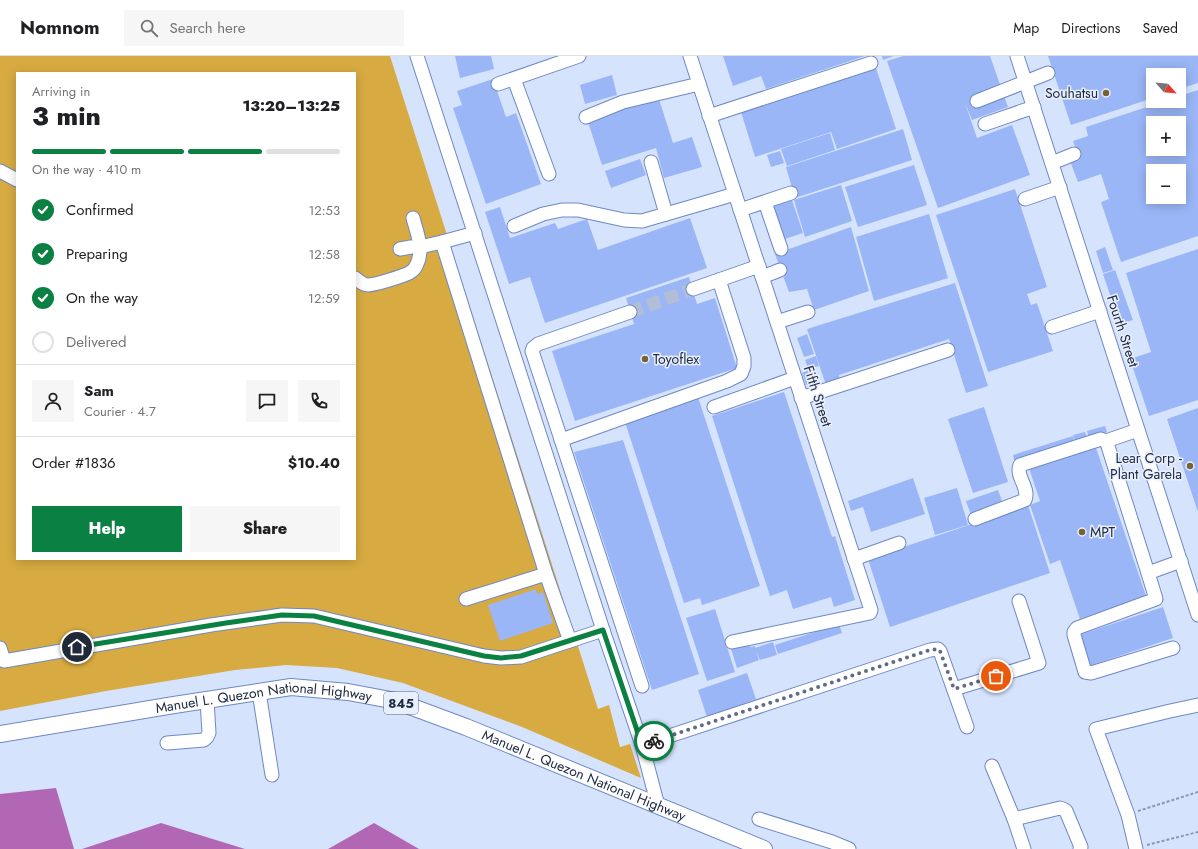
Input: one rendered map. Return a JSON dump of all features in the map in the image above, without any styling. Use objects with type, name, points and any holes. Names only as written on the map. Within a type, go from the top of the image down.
[{"type":"main road","name":"Manuel L. Quezon National Highway","points":[[0,734],[291,687],[348,692],[396,701],[466,727],[764,849]]},
{"type":"street","points":[[417,56],[603,630],[642,745],[658,806]]},
{"type":"street","points":[[498,84],[579,56]]},
{"type":"street","name":"Fifth Street","points":[[690,56],[871,610],[870,613],[732,642]]},
{"type":"street","name":"Fourth Street","points":[[1017,56],[1198,615]]},
{"type":"street","points":[[709,116],[871,63]]},
{"type":"street","points":[[977,101],[1048,73]]},
{"type":"street","points":[[514,79],[549,174]]},
{"type":"street","points":[[586,117],[624,102],[699,84]]},
{"type":"street","points":[[985,124],[1034,107]]},
{"type":"street","points":[[1052,163],[1074,154]]},
{"type":"street","points":[[651,162],[666,214]]},
{"type":"street","points":[[0,171],[16,179]]},
{"type":"street","points":[[1025,199],[1060,187]]},
{"type":"street","points":[[740,210],[791,193]]},
{"type":"street","points":[[514,226],[543,214],[562,210],[578,210],[624,220],[642,221],[735,194]]},
{"type":"street","points":[[765,202],[781,249]]},
{"type":"street","points":[[356,279],[367,285],[374,285],[410,272],[415,268],[418,263],[420,247],[414,218]]},
{"type":"street","points":[[400,250],[411,247],[420,247],[475,233]]},
{"type":"street","points":[[442,242],[546,574],[570,642]]},
{"type":"street","points":[[693,290],[720,280],[760,271],[780,270]]},
{"type":"street","points":[[562,440],[727,381],[741,374],[744,366],[744,358],[720,280]]},
{"type":"street","points":[[1052,327],[1100,311]]},
{"type":"street","points":[[630,312],[538,344],[533,348],[533,354],[642,686]]},
{"type":"street","points":[[777,322],[808,312]]},
{"type":"street","points":[[801,398],[948,350]]},
{"type":"street","points":[[714,407],[795,378]]},
{"type":"street","points":[[975,519],[1025,500],[1027,495],[1019,470],[1020,465],[1101,439],[1106,441],[1138,430]]},
{"type":"street","points":[[1106,441],[1156,599],[1077,628],[1074,635],[1085,672],[1092,673],[1173,648]]},
{"type":"street","points":[[854,559],[899,543]]},
{"type":"street","points":[[1148,573],[1181,562]]},
{"type":"street","points":[[466,599],[546,574]]},
{"type":"street","points":[[954,689],[1038,663],[1019,601]]},
{"type":"street","points":[[1,657],[282,615],[314,616],[484,656],[501,658],[521,656],[570,642],[603,630]]},
{"type":"street","points":[[642,745],[930,650],[938,649],[967,727]]},
{"type":"street","points":[[259,692],[272,774]]},
{"type":"street","points":[[167,743],[204,740],[207,737],[209,733],[207,700]]},
{"type":"street","points":[[1136,848],[1128,815],[1096,729],[1170,710],[1198,705]]},
{"type":"street","points":[[992,766],[1014,819],[1024,849]]},
{"type":"street","points":[[1014,819],[1063,808],[1066,811],[1081,847],[1080,849]]},
{"type":"street","points":[[759,819],[832,842],[849,849]]},
{"type":"path","points":[[1128,815],[1198,792]]},
{"type":"path","points":[[1136,848],[1198,832]]},
{"type":"shaded area","points":[[0,56],[390,56],[598,709],[609,705],[620,747],[630,744],[641,778],[522,727],[403,683],[337,668],[286,665],[235,670],[106,691],[0,711]]},
{"type":"shaded area","points":[[56,788],[74,849],[0,849],[0,794]]},
{"type":"shaded area","points":[[161,823],[245,849],[82,849]]},
{"type":"shaded area","points":[[374,823],[419,849],[328,849]]},
{"type":"building","points":[[455,56],[491,56],[494,69],[460,78]]},
{"type":"building","points":[[723,56],[865,56],[766,89],[761,76],[733,86]]},
{"type":"building","points":[[882,56],[894,56],[883,60]]},
{"type":"building","points":[[903,56],[990,56],[1008,107],[972,120],[965,103],[977,138],[1012,125],[1030,175],[938,208],[887,61]]},
{"type":"building","name":"Souhatsu","points":[[1048,56],[1198,56],[1198,83],[1186,87],[1186,68],[1146,68],[1146,100],[1071,125]]},
{"type":"building","points":[[876,68],[896,129],[837,149],[831,132],[755,157],[741,112]]},
{"type":"building","points":[[612,75],[617,95],[585,104],[580,85]]},
{"type":"building","points":[[493,79],[506,117],[516,113],[541,184],[486,204],[453,108],[462,105],[457,91]]},
{"type":"building","points":[[1198,90],[1198,236],[1121,262],[1101,202],[1109,199],[1101,174],[1078,182],[1070,161],[1079,158],[1073,141],[1088,136],[1086,127],[1146,107],[1186,108],[1186,94]]},
{"type":"building","points":[[658,96],[673,143],[692,137],[702,167],[664,178],[656,148],[602,165],[587,119]]},
{"type":"building","points":[[903,129],[912,160],[795,198],[786,167]]},
{"type":"building","points":[[830,133],[835,150],[787,166],[781,149]]},
{"type":"building","points":[[780,151],[784,163],[771,167],[767,155]]},
{"type":"building","points":[[640,159],[646,175],[611,188],[605,171]]},
{"type":"building","points":[[914,165],[927,205],[858,227],[845,187]]},
{"type":"building","points":[[841,185],[852,221],[805,237],[794,200]]},
{"type":"building","points":[[1015,189],[1047,287],[1027,294],[1031,305],[1037,303],[1053,351],[988,372],[936,215]]},
{"type":"building","points":[[791,197],[803,233],[782,240],[770,204]]},
{"type":"building","points":[[500,207],[510,238],[555,223],[558,229],[587,219],[598,250],[690,218],[707,268],[545,323],[530,277],[509,284],[485,212]]},
{"type":"building","points":[[929,214],[948,278],[874,301],[856,237]]},
{"type":"building","points":[[851,227],[869,291],[814,310],[807,289],[789,292],[775,254]]},
{"type":"building","points":[[1105,247],[1113,270],[1103,273],[1096,251]]},
{"type":"building","points":[[1198,249],[1198,400],[1149,416],[1130,359],[1151,352],[1126,273]]},
{"type":"building","points":[[1115,270],[1133,320],[1120,324],[1103,274]]},
{"type":"building","name":"Toyoflex","points":[[689,277],[697,304],[715,298],[737,368],[575,421],[552,351],[634,324],[626,298]]},
{"type":"building","points":[[955,283],[988,386],[966,393],[949,339],[839,375],[840,380],[826,385],[807,329]]},
{"type":"building","points":[[807,334],[814,354],[804,357],[797,338]]},
{"type":"building","points":[[816,356],[819,366],[812,368],[817,381],[806,385],[802,373],[809,370],[805,360]]},
{"type":"building","points":[[784,392],[832,537],[835,536],[855,600],[834,607],[831,597],[793,609],[787,590],[770,596],[712,416]]},
{"type":"building","points":[[697,394],[760,586],[702,605],[700,598],[684,603],[624,419]]},
{"type":"building","points":[[984,407],[1008,482],[973,493],[948,419]]},
{"type":"building","name":"Lear Corp - Plant Garela","points":[[1198,408],[1198,512],[1167,419]]},
{"type":"building","points":[[1105,426],[1107,432],[1089,438],[1087,431]]},
{"type":"building","points":[[1085,432],[1088,440],[1076,444],[1073,435]]},
{"type":"building","points":[[1073,436],[1075,444],[1015,463],[1013,455]]},
{"type":"building","points":[[623,440],[699,674],[652,690],[574,452]]},
{"type":"building","name":"MPT","points":[[1094,442],[1146,596],[1080,619],[1060,560],[1050,564],[1030,505],[1040,501],[1028,465]]},
{"type":"building","points":[[913,478],[925,514],[871,532],[863,507],[851,511],[848,501]]},
{"type":"building","points":[[957,488],[968,525],[935,535],[924,498]]},
{"type":"building","points":[[998,490],[1003,504],[971,515],[966,501]]},
{"type":"building","points":[[1028,505],[1050,573],[890,627],[868,559]]},
{"type":"building","points":[[536,589],[537,594],[543,592],[553,623],[500,641],[488,605]]},
{"type":"building","points":[[1163,607],[1173,638],[1086,667],[1076,636]]},
{"type":"building","points":[[715,609],[735,672],[707,681],[686,618]]},
{"type":"building","points":[[839,624],[842,633],[778,654],[775,645]]},
{"type":"building","points":[[773,642],[777,655],[760,660],[756,651],[759,660],[737,668],[731,649],[749,643],[750,647],[755,646],[755,648]]},
{"type":"building","points":[[747,673],[756,699],[707,717],[698,690]]},
{"type":"tunnel","points":[[630,312],[693,289]]},
{"type":"way so far","points":[[654,741],[930,650],[938,649],[940,651],[954,689],[996,676]]},
{"type":"place","name":"Souhatsu","points":[[1106,93]]},
{"type":"place","name":"Toyoflex","points":[[645,359]]},
{"type":"place","name":"Lear Corp - Plant Garela","points":[[1190,466]]},
{"type":"place","name":"MPT","points":[[1082,532]]},
{"type":"route","points":[[77,647],[255,618],[282,615],[314,616],[484,656],[501,658],[521,656],[603,630],[642,745],[654,741]]}]
